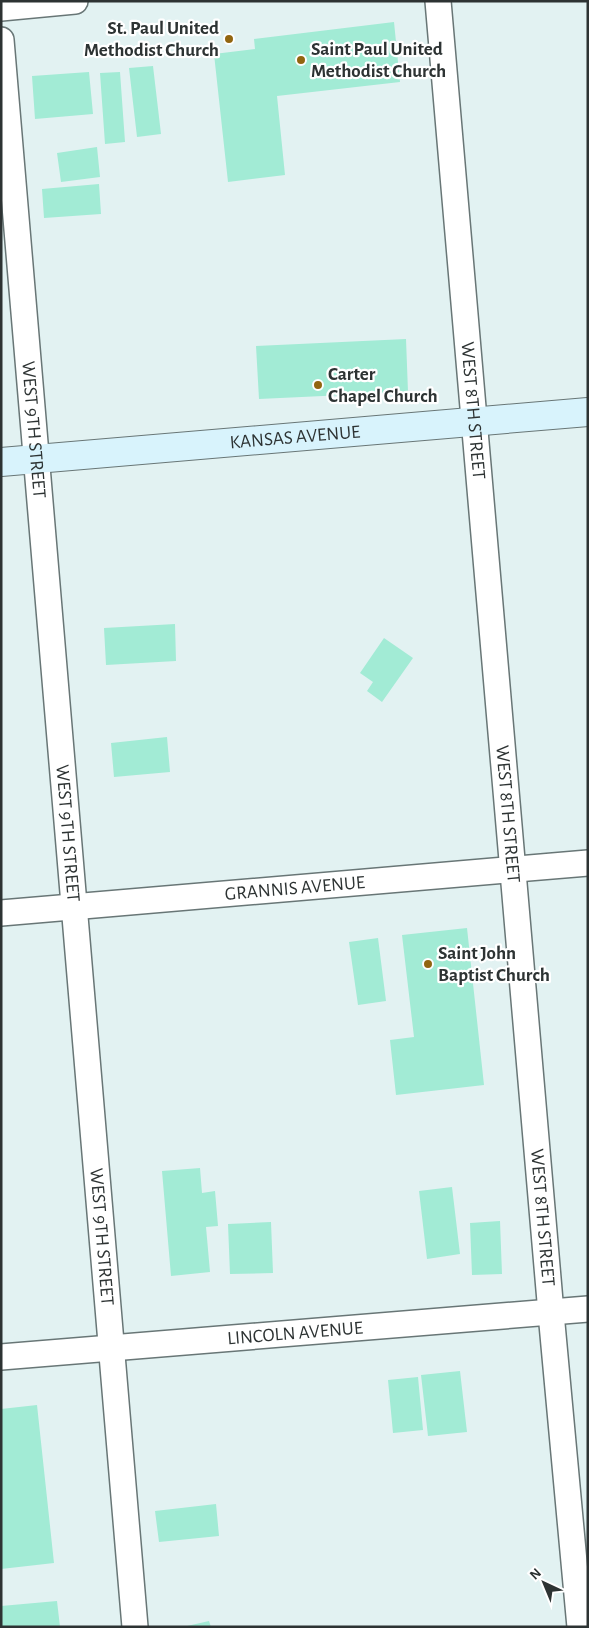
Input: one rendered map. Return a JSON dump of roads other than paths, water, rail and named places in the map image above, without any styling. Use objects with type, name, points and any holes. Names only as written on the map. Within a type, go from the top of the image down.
[{"type":"street","points":[[1,8],[75,1]]},
{"type":"street","name":"WEST 8TH STREET","points":[[438,1],[551,1313],[580,1627]]},
{"type":"street","name":"WEST 9TH STREET","points":[[1,40],[135,1627]]},
{"type":"street","name":"KANSAS AVENUE","points":[[1,462],[588,412]]},
{"type":"street","name":"GRANNIS AVENUE","points":[[1,913],[588,863]]},
{"type":"street","name":"LINCOLN AVENUE","points":[[1,1357],[588,1310]]},
{"type":"place","name":"St. Paul United Methodist Church","points":[[229,39]]},
{"type":"place","name":"Saint Paul United Methodist Church","points":[[301,60]]},
{"type":"place","name":"Carter Chapel Church","points":[[318,385]]},
{"type":"place","name":"Saint John Baptist Church","points":[[428,964]]}]
